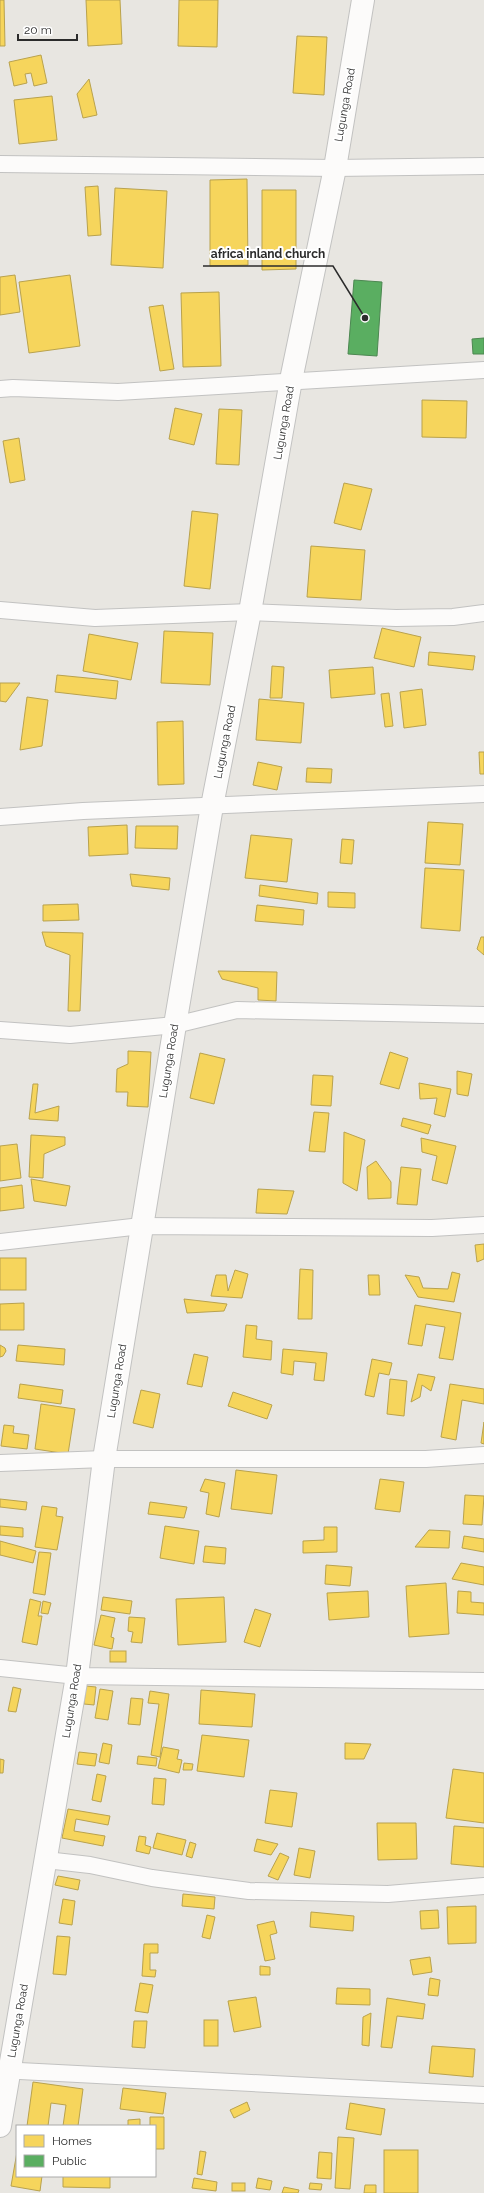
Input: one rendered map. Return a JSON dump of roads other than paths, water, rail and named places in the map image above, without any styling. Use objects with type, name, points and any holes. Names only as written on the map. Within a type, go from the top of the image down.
[{"type":"street","name":"Lugunga Road","points":[[0,2126],[5,2070],[46,1860],[77,1676],[104,1459],[141,1226],[212,806],[250,612],[291,380],[335,168],[363,0]]},
{"type":"street","points":[[0,164],[335,168],[484,166]]},
{"type":"street","points":[[0,389],[13,388],[118,392],[291,380],[484,370]]},
{"type":"street","points":[[0,610],[95,618],[250,612],[396,618],[453,617],[484,613]]},
{"type":"street","points":[[0,817],[484,794]]},
{"type":"street","points":[[0,1030],[70,1034],[175,1025],[237,1010],[484,1015]]},
{"type":"street","points":[[0,1242],[141,1226],[432,1228],[484,1225]]},
{"type":"street","points":[[0,1463],[104,1459],[426,1459],[484,1455]]},
{"type":"street","points":[[0,1668],[77,1676],[484,1682]]},
{"type":"street","points":[[46,1860],[90,1864],[152,1878],[249,1891],[388,1894],[484,1886]]},
{"type":"street","points":[[5,2070],[484,2095]]},
{"type":"place","name":"africa inland church","points":[[365,318]]}]
